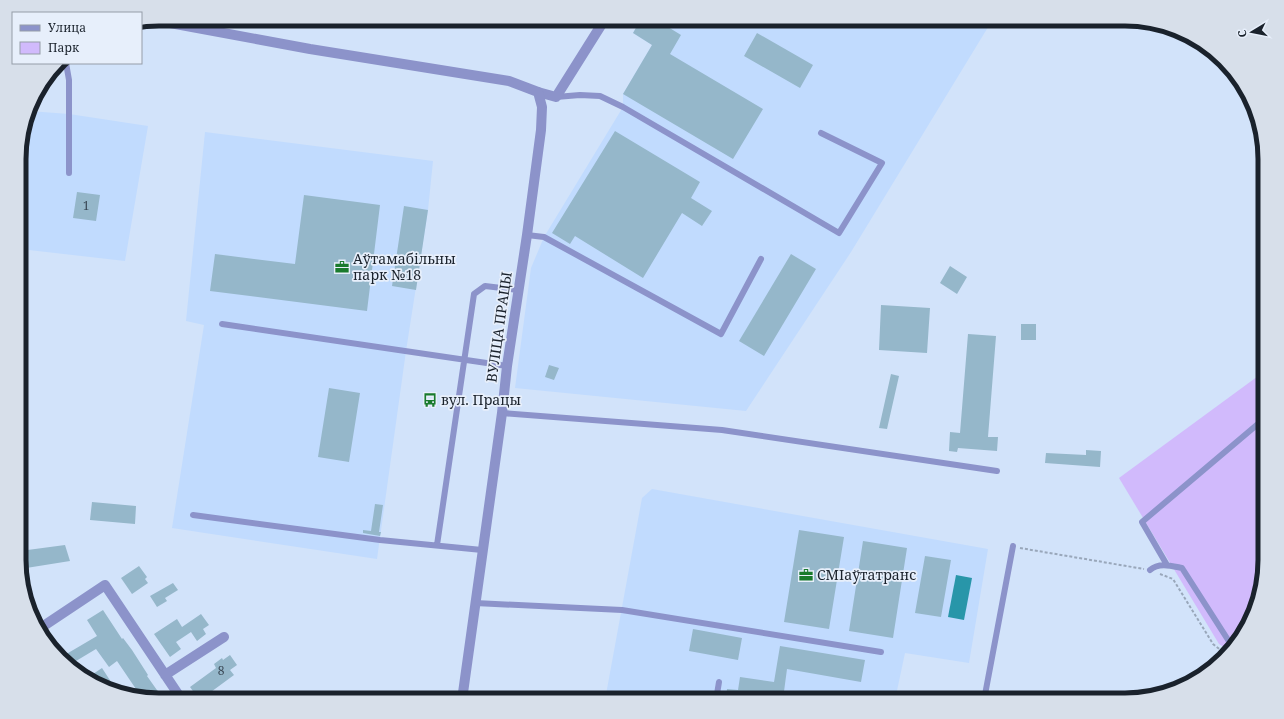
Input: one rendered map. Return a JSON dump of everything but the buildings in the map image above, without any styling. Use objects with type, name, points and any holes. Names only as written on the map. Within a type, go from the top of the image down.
[{"type":"street","points":[[186,26],[310,49],[509,81],[556,97],[601,26]]},
{"type":"street","name":"ВУЛІЦА ПРАЦЫ","points":[[463,693],[502,413],[507,366],[541,130],[542,107],[538,92]]},
{"type":"street","points":[[44,626],[105,585],[177,693]]},
{"type":"street","points":[[165,675],[224,637]]},
{"type":"lane","points":[[66,64],[69,80],[68,173]]},
{"type":"lane","points":[[556,97],[600,96],[623,107],[839,233],[882,163],[821,133]]},
{"type":"lane","points":[[527,235],[544,238],[721,334],[761,259]]},
{"type":"lane","points":[[437,545],[474,294],[485,286],[518,290]]},
{"type":"lane","points":[[222,324],[507,366]]},
{"type":"lane","points":[[502,413],[722,430],[997,471]]},
{"type":"lane","points":[[1167,565],[1142,522],[1258,424]]},
{"type":"lane","points":[[193,515],[380,540],[482,550]]},
{"type":"lane","points":[[985,693],[1013,546]]},
{"type":"lane","points":[[1150,570],[1154,566],[1167,565],[1182,568],[1229,642]]},
{"type":"lane","points":[[475,603],[622,610],[882,652]]},
{"type":"lane","points":[[717,693],[719,682]]},
{"type":"path","points":[[1013,546],[1150,570],[1173,578],[1213,644],[1222,651]]},
{"type":"shaded area","points":[[637,26],[989,26],[851,252],[746,411],[515,388],[531,268],[544,237],[623,107],[623,94],[652,45],[633,33]]},
{"type":"shaded area","points":[[35,111],[69,114],[148,126],[125,261],[26,250],[27,142]]},
{"type":"shaded area","name":"Аўтамабільны парк №18","points":[[205,132],[433,161],[428,210],[406,351],[377,559],[172,528],[204,325],[186,321]]},
{"type":"shaded area","points":[[652,489],[988,549],[969,663],[905,653],[896,693],[606,693],[642,498]]},
{"type":"shaded area","points":[[956,575],[972,578],[964,620],[948,617]]},
{"type":"green space","points":[[1258,376],[1258,568],[1251,602],[1244,619],[1225,647],[1219,644],[1119,478]]},
{"type":"place","name":"Аўтамабільны парк №18","points":[[342,267]]},
{"type":"place","name":"вул. Працы","points":[[430,400]]},
{"type":"place","name":"СМІаўтатранс","points":[[806,575]]}]
